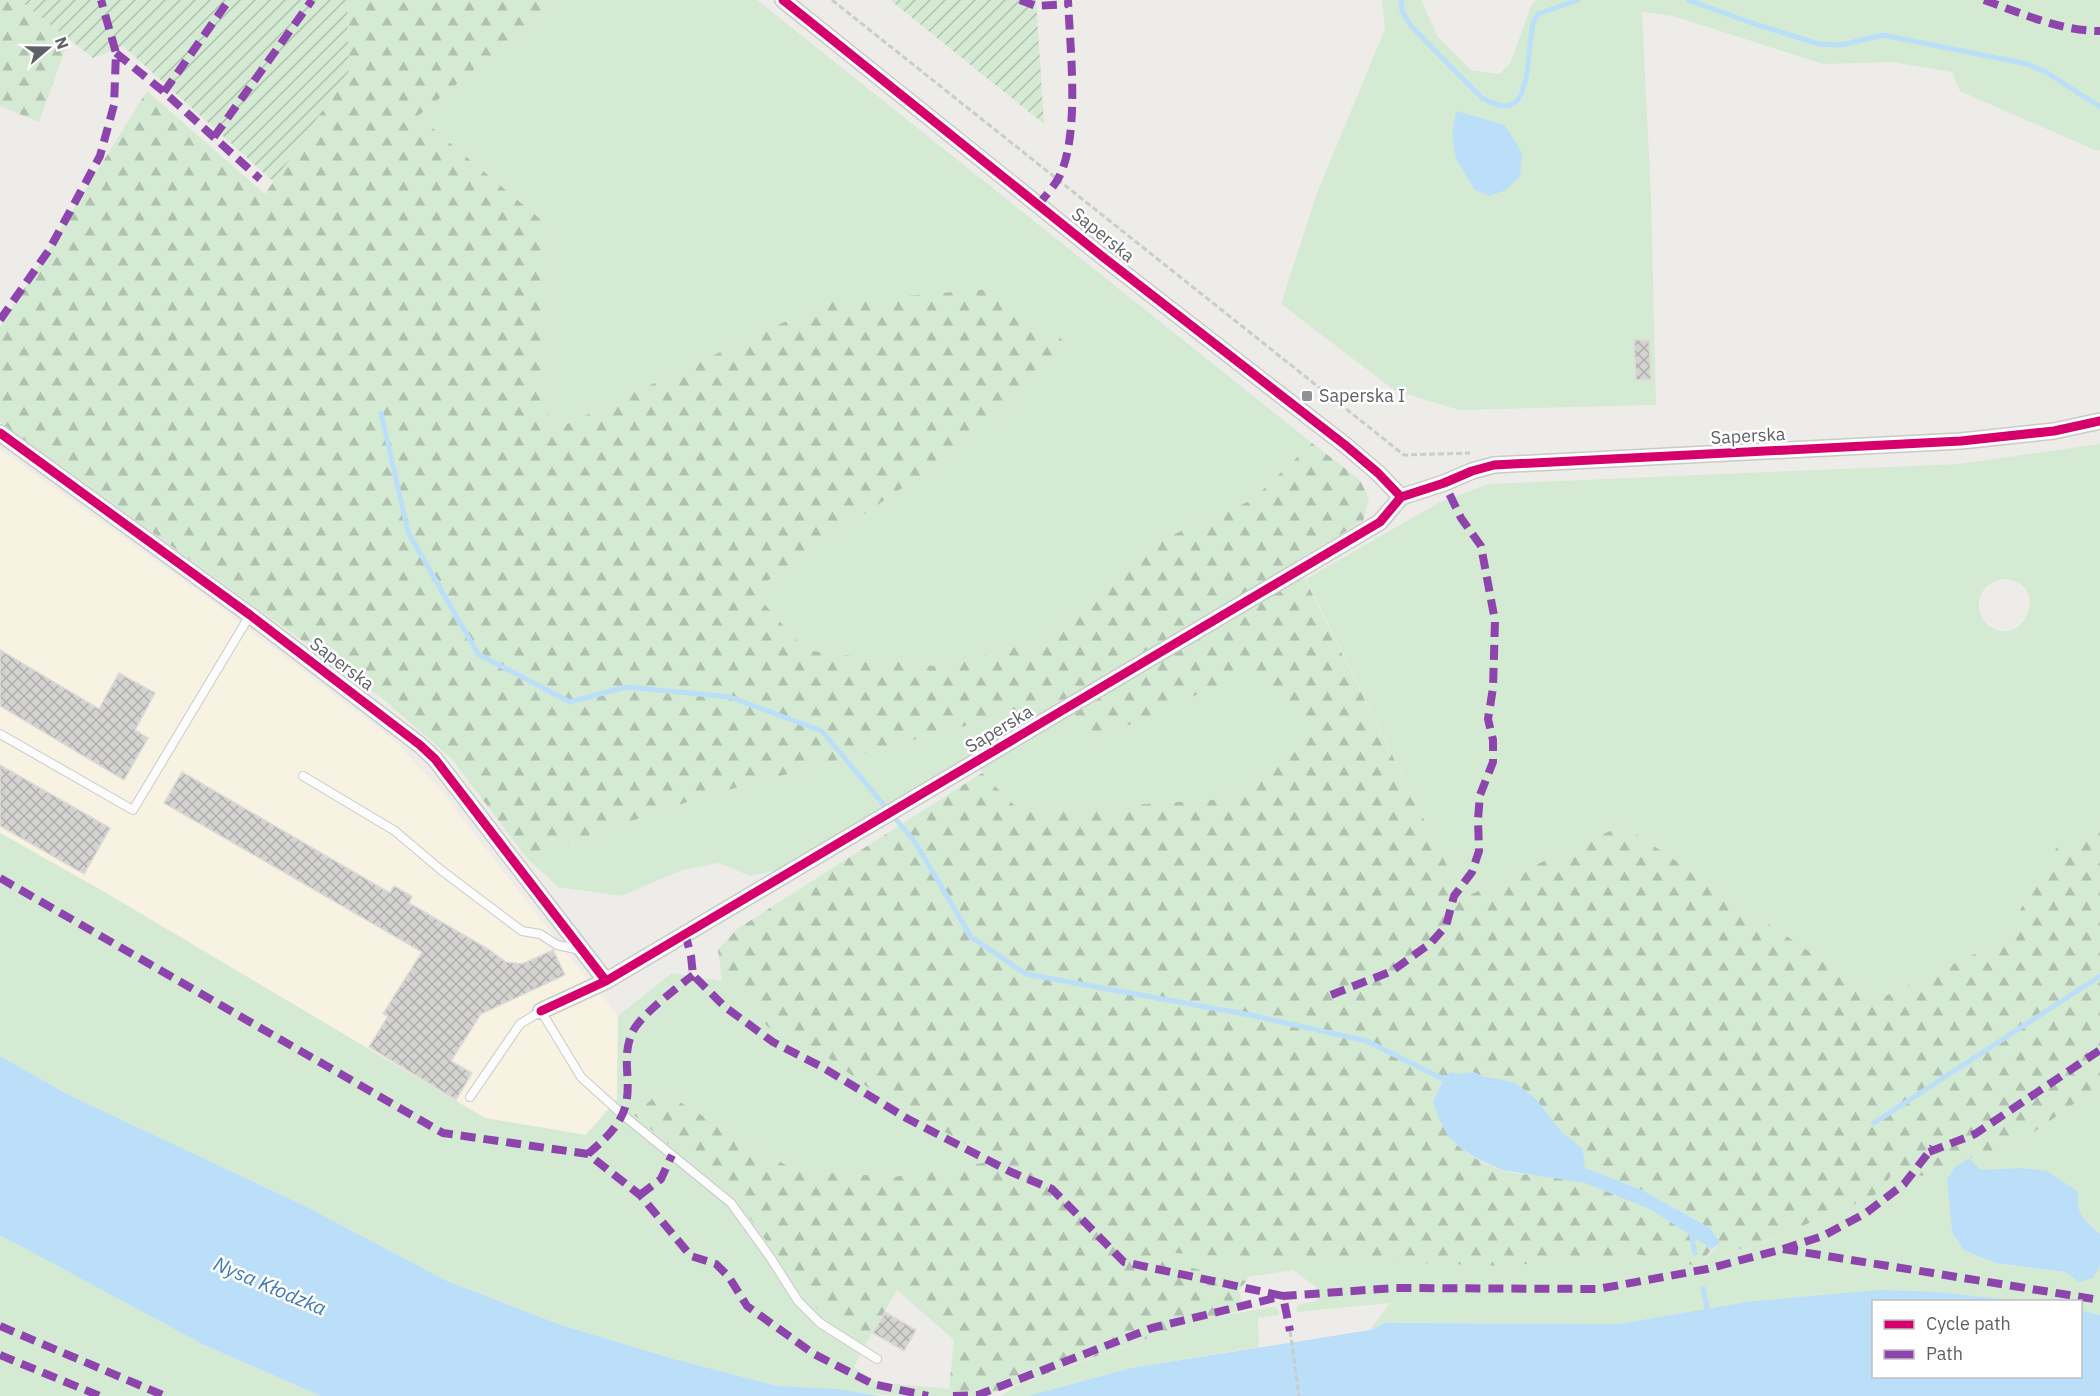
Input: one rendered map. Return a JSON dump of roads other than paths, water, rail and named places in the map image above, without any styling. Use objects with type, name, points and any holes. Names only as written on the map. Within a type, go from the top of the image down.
[{"type":"street","name":"Saperska","points":[[783,0],[1094,250],[1345,446],[1378,473],[1401,497]]},
{"type":"street","name":"Saperska","points":[[541,1011],[606,981],[1380,522],[1401,497],[1494,465],[1960,441],[2054,431],[2100,421]]},
{"type":"street","name":"Saperska","points":[[0,433],[250,615],[420,745],[435,759],[606,981]]},
{"type":"lane","points":[[0,734],[133,810],[250,615]]},
{"type":"lane","points":[[303,776],[395,831],[441,870],[522,931],[540,934],[557,945],[582,951]]},
{"type":"lane","points":[[470,1097],[520,1024],[541,1011],[581,1077],[623,1115],[731,1203],[798,1301],[820,1323],[877,1359]]},
{"type":"water","points":[[1456,111],[1505,125],[1522,153],[1520,176],[1506,190],[1489,196],[1475,190],[1456,159],[1452,135]]},
{"type":"water","name":"Nysa Kłodzka","points":[[0,1056],[67,1094],[305,1206],[447,1281],[561,1325],[674,1359],[777,1386],[836,1389],[881,1396],[321,1396],[204,1345],[0,1235]]},
{"type":"water","points":[[1450,1072],[1458,1074],[1473,1072],[1514,1082],[1535,1098],[1561,1131],[1583,1149],[1585,1168],[1642,1190],[1710,1228],[1720,1243],[1712,1249],[1650,1209],[1585,1183],[1502,1170],[1476,1158],[1448,1136],[1433,1101]]},
{"type":"water","points":[[1969,1158],[1981,1170],[2021,1168],[2047,1171],[2079,1192],[2078,1206],[2082,1216],[2100,1234],[2100,1266],[2093,1278],[2079,1282],[2065,1272],[1996,1263],[1963,1250],[1952,1232],[1947,1178],[1955,1167]]},
{"type":"water","points":[[1879,1290],[1937,1292],[2013,1300],[1872,1300],[1872,1378],[2082,1378],[2082,1310],[2100,1315],[2100,1396],[1028,1396],[1131,1368],[1370,1330],[1385,1323],[1618,1324],[1746,1302]]},
{"type":"waterway","points":[[1401,0],[1402,11],[1411,26],[1482,98],[1503,106],[1511,105],[1521,95],[1526,76],[1533,23],[1538,14],[1578,0]]},
{"type":"waterway","points":[[1688,0],[1819,44],[1841,45],[1883,35],[2027,64],[2046,72],[2100,107]]},
{"type":"waterway","points":[[381,413],[408,532],[478,654],[570,702],[626,687],[730,697],[822,731],[915,842],[971,937],[1026,974],[1250,1015],[1367,1041],[1449,1082]]},
{"type":"waterway","points":[[1874,1123],[2100,976]]},
{"type":"waterway","points":[[1690,1229],[1695,1253]]},
{"type":"waterway","points":[[1703,1288],[1708,1313]]},
{"type":"place","name":"Saperska I","points":[[1307,396]]}]
